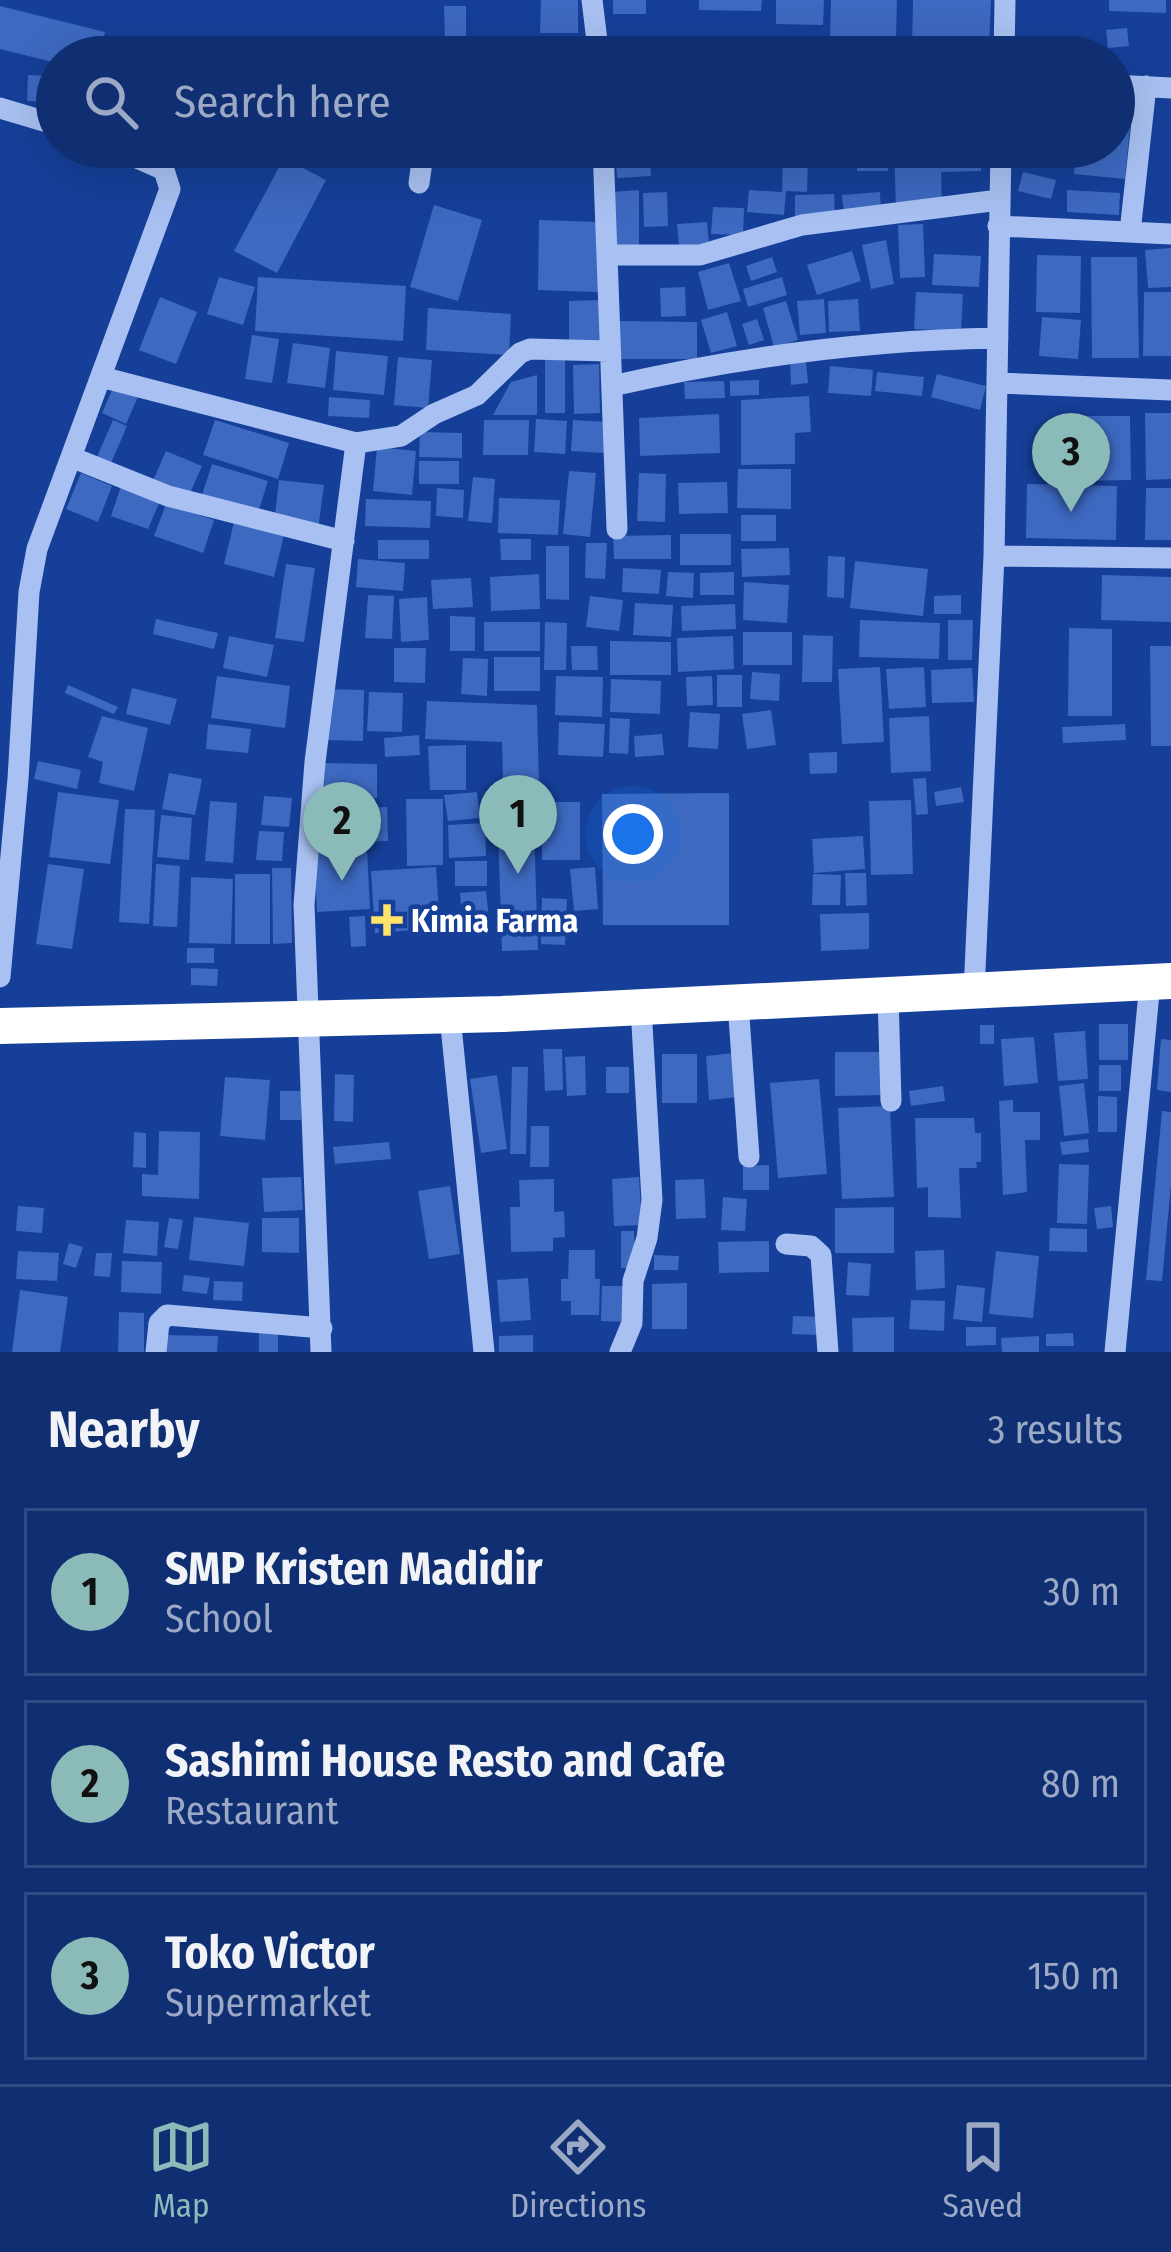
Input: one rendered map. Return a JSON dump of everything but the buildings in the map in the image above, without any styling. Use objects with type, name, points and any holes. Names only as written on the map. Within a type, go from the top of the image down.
[{"type":"highway","points":[[0,1027],[450,1016],[1160,982]]},
{"type":"street","points":[[592,0],[596,36]]},
{"type":"street","points":[[1004,36],[1005,0]]},
{"type":"street","points":[[1135,86],[1171,88]]},
{"type":"street","points":[[1130,232],[1145,86]]},
{"type":"street","points":[[0,108],[36,119]]},
{"type":"street","points":[[0,977],[9,778],[20,737],[37,548],[170,189],[159,168]]},
{"type":"street","points":[[419,183],[421,168]]},
{"type":"street","points":[[604,168],[617,529]]},
{"type":"street","points":[[974,992],[994,556],[1000,168]]},
{"type":"street","points":[[608,255],[700,255],[802,225],[999,200]]},
{"type":"street","points":[[998,226],[1171,234]]},
{"type":"street","points":[[612,386],[781,353],[901,339],[998,338]]},
{"type":"street","points":[[101,377],[356,443],[401,436],[434,413],[477,395],[520,352],[609,350]]},
{"type":"street","points":[[998,383],[1171,390]]},
{"type":"street","points":[[321,1352],[304,905],[309,822],[356,443]]},
{"type":"street","points":[[71,457],[168,496],[344,541]]},
{"type":"street","points":[[994,556],[1171,558]]},
{"type":"street","points":[[0,708],[20,737]]},
{"type":"street","points":[[1115,1352],[1160,982]]},
{"type":"street","points":[[888,995],[892,1101]]},
{"type":"street","points":[[738,1003],[749,1157]]},
{"type":"street","points":[[620,1352],[632,1322],[633,1281],[647,1238],[652,1200],[641,1007]]},
{"type":"street","points":[[450,1016],[484,1352]]},
{"type":"street","points":[[786,1244],[811,1246],[821,1256],[828,1352]]},
{"type":"street","points":[[156,1352],[159,1323],[167,1315],[322,1328]]},
{"type":"place","name":"Toko Victor","points":[[1071,512]]},
{"type":"place","name":"SMP Kristen Madidir","points":[[518,874]]},
{"type":"place","name":"Sashimi House Resto and Cafe","points":[[342,881]]},
{"type":"place","name":"Kimia Farma","points":[[387,920]]}]
